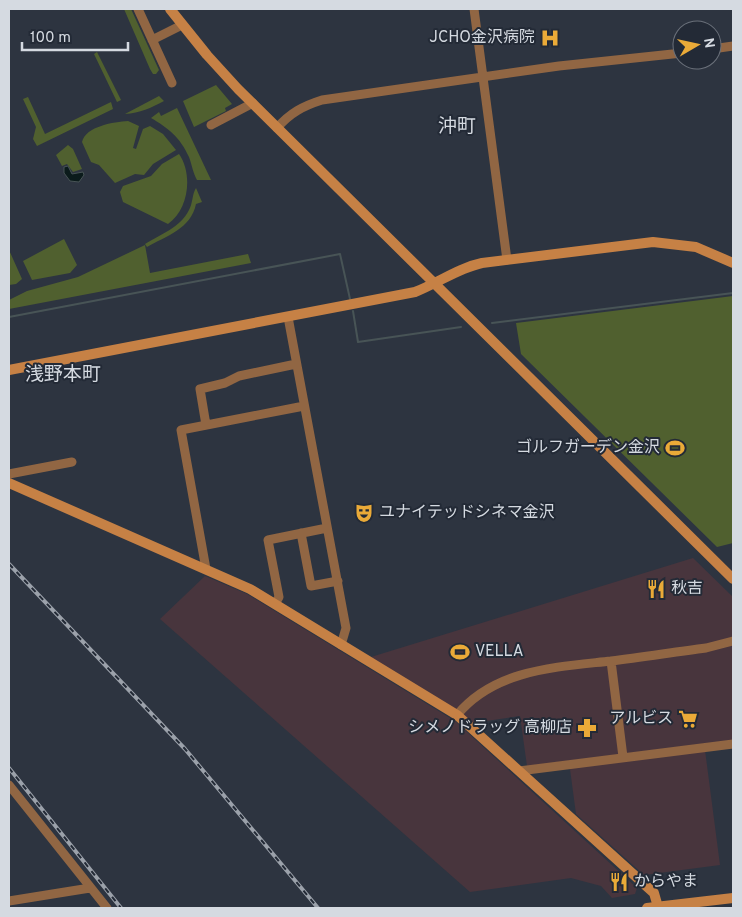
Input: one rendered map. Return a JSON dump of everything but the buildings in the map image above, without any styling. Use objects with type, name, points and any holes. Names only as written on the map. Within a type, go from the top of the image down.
[{"type":"street","points":[[138,9],[172,83]]},
{"type":"street","points":[[170,9],[252,103],[733,579]]},
{"type":"street","points":[[474,9],[507,260]]},
{"type":"street","points":[[152,40],[182,25]]},
{"type":"street","points":[[277,128],[287,117],[302,107],[322,100],[672,54]]},
{"type":"street","points":[[211,124],[252,103]]},
{"type":"street","points":[[9,370],[415,292],[435,285],[464,268],[507,260],[653,242],[696,247],[733,263]]},
{"type":"street","points":[[288,317],[346,628],[341,644]]},
{"type":"street","points":[[206,425],[200,388],[225,383],[239,376],[296,364]]},
{"type":"street","points":[[206,569],[181,430],[304,406]]},
{"type":"street","points":[[9,474],[72,462]]},
{"type":"street","points":[[9,483],[250,589],[457,715],[654,893],[658,908]]},
{"type":"street","points":[[275,604],[278,597],[268,540],[327,528]]},
{"type":"street","points":[[301,534],[311,586],[338,581]]},
{"type":"street","points":[[457,715],[472,699],[507,679],[538,670],[706,648],[733,641]]},
{"type":"street","points":[[611,660],[623,757]]},
{"type":"street","points":[[519,771],[733,744]]},
{"type":"street","points":[[9,786],[106,908]]},
{"type":"street","points":[[9,901],[90,888]]},
{"type":"street","points":[[647,908],[729,902]]},
{"type":"shaded area","points":[[68,166],[72,174],[83,172],[84,175],[79,182],[70,181],[64,173],[64,167]]},
{"type":"shaded area","points":[[693,558],[733,597],[733,740],[527,766],[520,716],[473,723],[461,712],[371,657]]},
{"type":"shaded area","points":[[205,576],[247,594],[455,721],[637,888],[635,894],[612,898],[601,886],[571,878],[470,892],[160,619]]},
{"type":"shaded area","points":[[705,750],[720,865],[644,875],[576,814],[570,769],[572,767]]},
{"type":"green space","points":[[124,9],[131,9],[159,70],[156,74],[153,74],[150,69]]},
{"type":"green space","points":[[97,52],[121,100],[117,102],[94,54]]},
{"type":"green space","points":[[216,85],[232,104],[225,108],[226,111],[194,127],[183,101]]},
{"type":"green space","points":[[159,96],[164,101],[136,113],[125,114]]},
{"type":"green space","points":[[28,97],[45,134],[111,102],[113,109],[37,146],[33,139],[36,127],[23,99]]},
{"type":"green space","points":[[177,108],[211,180],[197,180],[182,144],[168,129],[151,118],[159,112],[161,116]]},
{"type":"green space","points":[[128,121],[139,126],[133,148],[136,149],[143,129],[150,126],[163,134],[176,150],[153,164],[144,175],[135,174],[115,183],[99,165],[91,162],[82,142],[89,132],[101,126]]},
{"type":"green space","points":[[68,145],[73,149],[82,169],[73,172],[67,164],[62,166],[56,155]]},
{"type":"green space","points":[[179,154],[186,171],[187,191],[181,210],[168,224],[123,202],[120,192],[123,186],[151,176],[162,164]]},
{"type":"green space","points":[[196,188],[202,202],[196,204],[189,220],[177,231],[147,247],[145,244],[181,222],[190,207]]},
{"type":"green space","points":[[64,239],[77,265],[70,273],[32,280],[23,261]]},
{"type":"green space","points":[[145,245],[150,273],[248,254],[251,263],[9,309],[9,300],[27,291],[78,277]]},
{"type":"green space","points":[[9,250],[22,279],[16,284],[9,285]]},
{"type":"green space","name":"ゴルフガーデン金沢","points":[[733,296],[733,543],[717,547],[521,354],[516,323]]},
{"type":"waterway","points":[[9,317],[340,254],[350,299]]},
{"type":"waterway","points":[[492,323],[733,293]]},
{"type":"waterway","points":[[353,311],[358,342],[461,327]]},
{"type":"railway","points":[[9,564],[185,749],[318,908]]},
{"type":"railway","points":[[9,768],[121,908]]},
{"type":"place","name":"JCHO金沢病院","points":[[550,38]]},
{"type":"place","name":"ゴルフガーデン金沢","points":[[675,448]]},
{"type":"place","name":"ユナイテッドシネマ金沢","points":[[364,513]]},
{"type":"place","name":"秋吉","points":[[656,589]]},
{"type":"place","name":"VELLA","points":[[460,652]]},
{"type":"place","name":"アルビス","points":[[688,719]]},
{"type":"place","name":"シメノドラッグ 高柳店","points":[[587,728]]},
{"type":"place","name":"からやま","points":[[619,882]]},
{"type":"district","name":"沖町","points":[[457,127]]},
{"type":"district","name":"浅野本町","points":[[63,375]]}]
